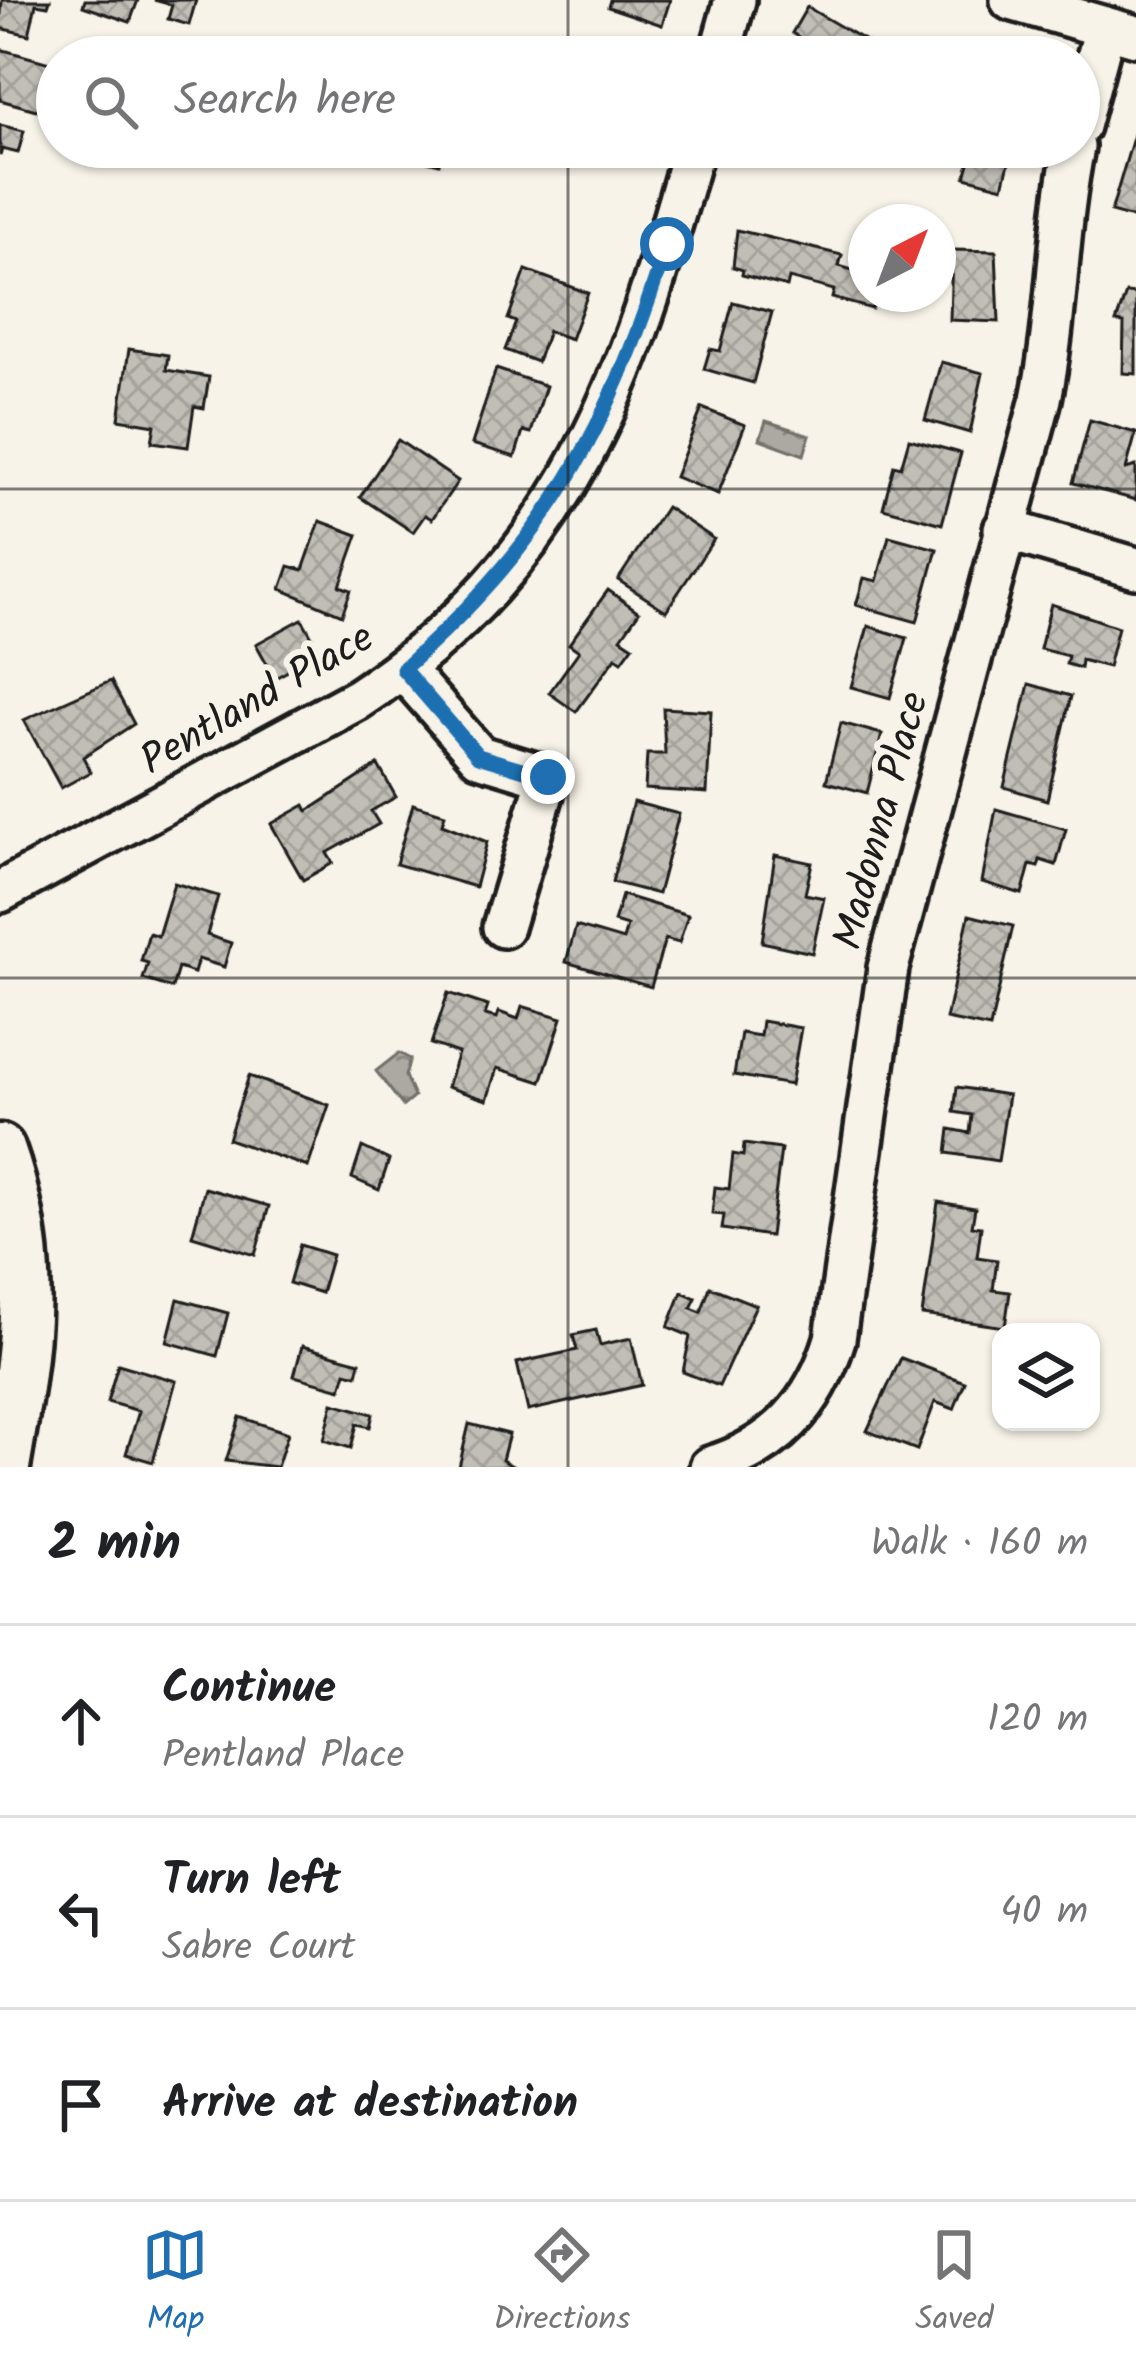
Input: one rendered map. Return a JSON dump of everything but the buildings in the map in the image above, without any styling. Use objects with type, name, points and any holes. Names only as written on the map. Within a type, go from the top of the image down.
[{"type":"main road","points":[[0,1149],[25,1232],[28,1281],[27,1325],[5,1467]]},
{"type":"street","points":[[724,36],[735,0]]},
{"type":"street","points":[[1011,0],[1121,32],[1100,80]]},
{"type":"street","name":"Pentland Place","points":[[0,892],[237,768],[403,669],[511,565],[594,440],[637,340],[688,168]]},
{"type":"street","name":"Madonna Place","points":[[710,1467],[758,1448],[792,1422],[826,1370],[835,1340],[887,968],[1052,348],[1059,220],[1070,168]]},
{"type":"street","points":[[1004,529],[1136,568]]},
{"type":"street","points":[[403,669],[478,756],[548,777],[502,927]]},
{"type":"water","points":[[766,421],[810,435],[804,455],[760,439]]},
{"type":"water","points":[[399,1053],[410,1059],[405,1076],[414,1097],[403,1106],[376,1071]]},
{"type":"route","points":[[548,777],[478,756],[403,669],[449,630],[511,565],[575,472],[615,395],[667,244]]}]
